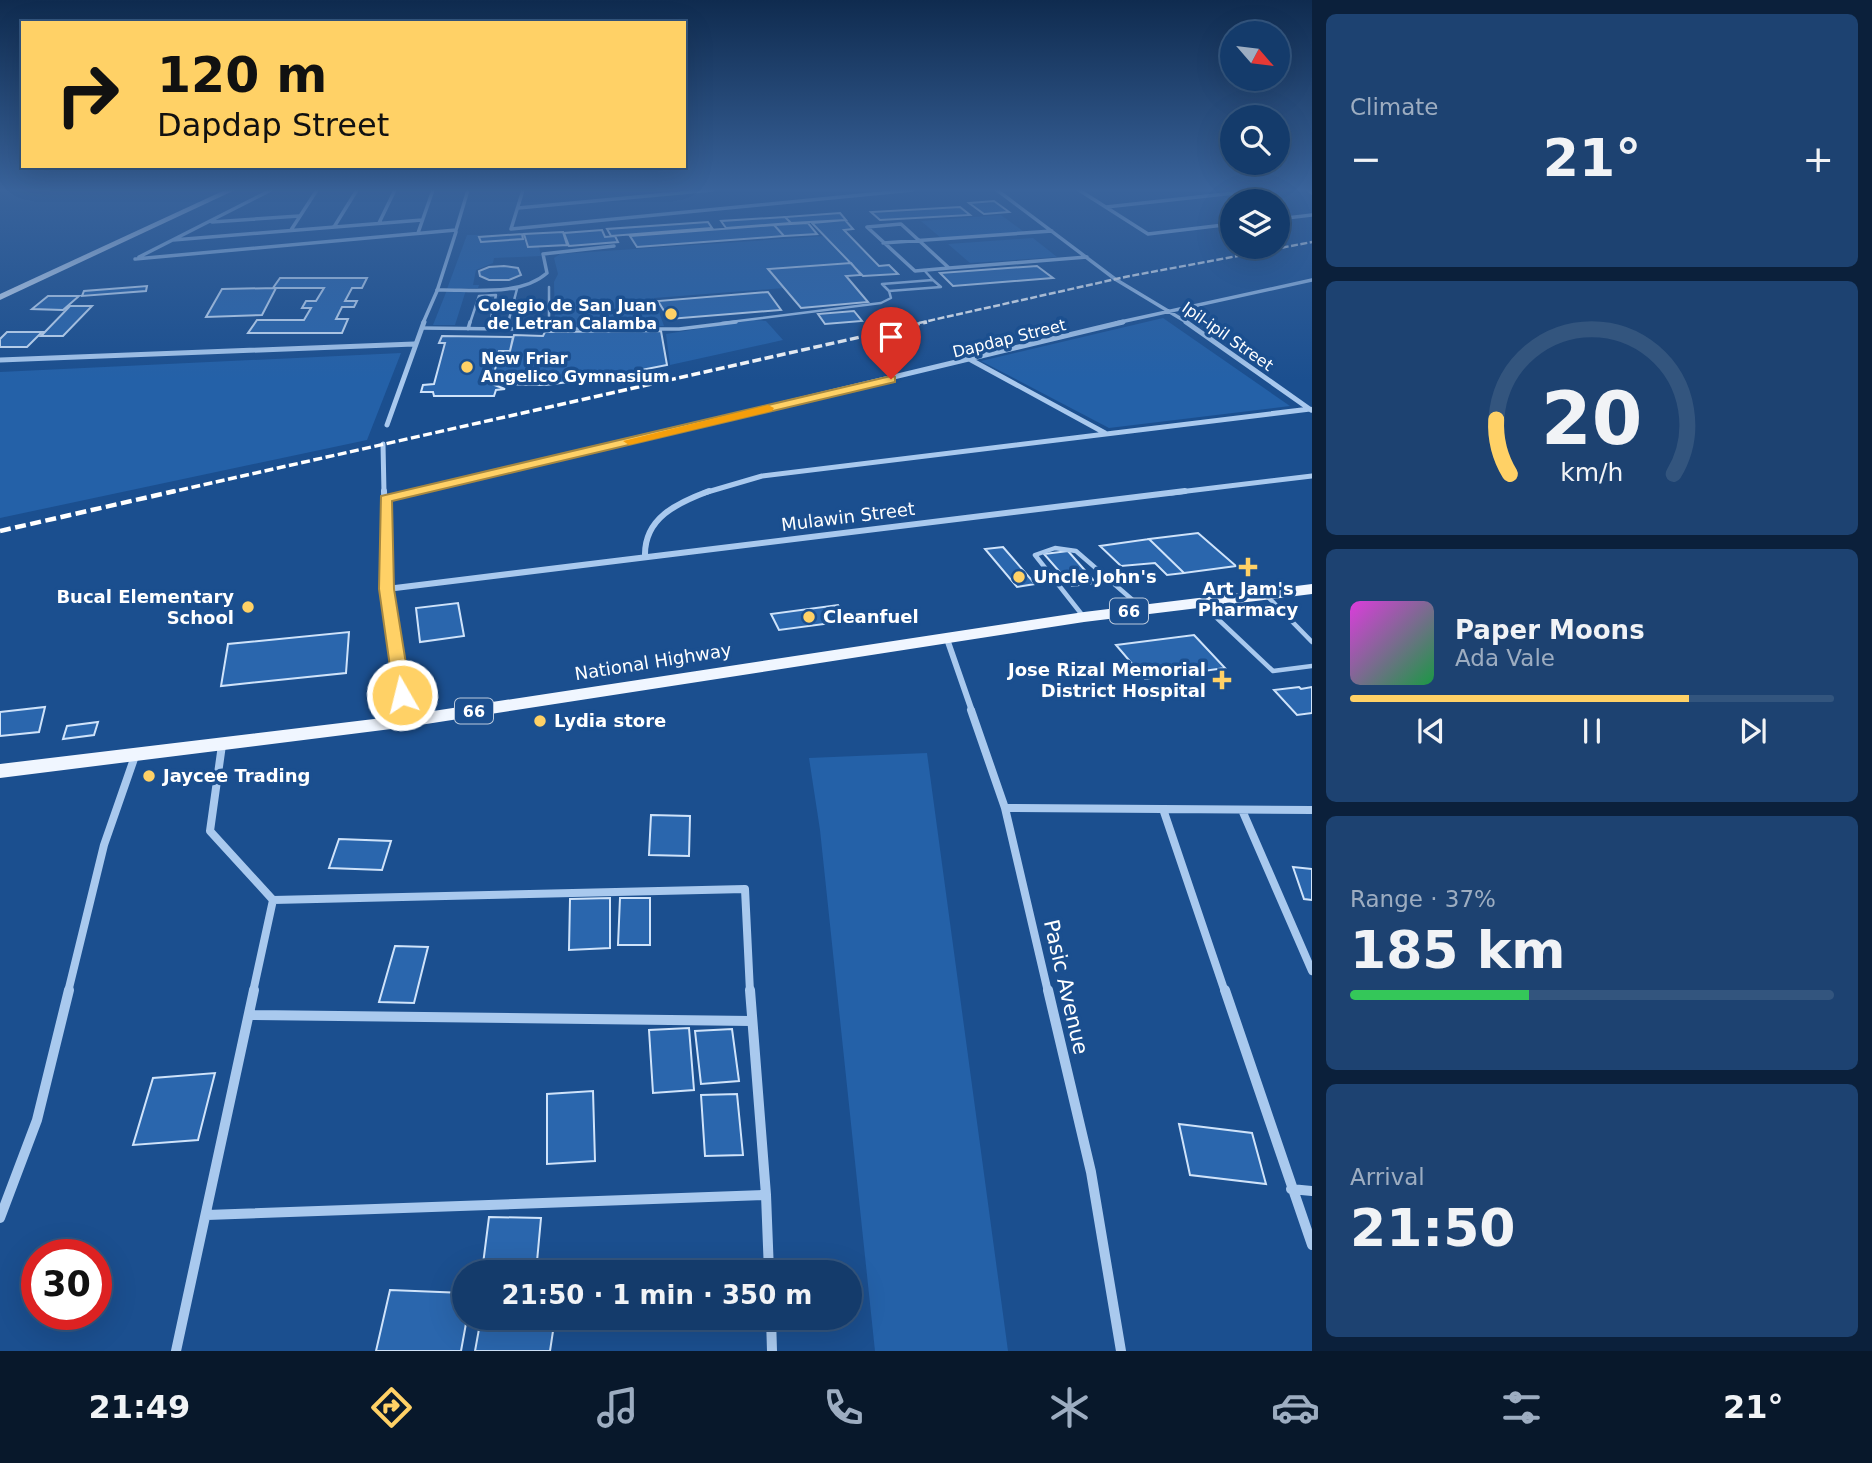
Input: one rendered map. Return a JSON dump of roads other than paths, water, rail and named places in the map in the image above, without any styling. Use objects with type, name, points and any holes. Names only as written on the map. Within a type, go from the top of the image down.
[{"type":"main road","points":[[0,297],[96,253]]},
{"type":"main road","name":"National Highway","points":[[0,771],[407,721],[1084,617],[1312,589]]},
{"type":"street","points":[[147,253],[135,259],[200,253]]},
{"type":"street","points":[[387,425],[414,344],[449,253]]},
{"type":"street","points":[[437,290],[516,287],[536,282],[547,273],[543,254],[546,253]]},
{"type":"street","points":[[896,253],[915,271],[1088,257]]},
{"type":"street","points":[[932,253],[950,269]]},
{"type":"street","name":"Ipil-ipil Street","points":[[1083,253],[1115,279],[1169,310],[1311,410]]},
{"type":"street","name":"Dapdap Street","points":[[386,499],[971,360],[1169,310],[1312,280]]},
{"type":"street","points":[[0,360],[15,362],[414,344]]},
{"type":"street","points":[[971,360],[1106,433]]},
{"type":"street","points":[[645,556],[646,534],[664,516],[694,497],[726,484],[762,476],[1311,410]]},
{"type":"street","points":[[383,444],[387,589],[407,721]]},
{"type":"street","name":"Mulawin Street","points":[[387,589],[1312,476]]},
{"type":"street","name":"Pasic Avenue","points":[[947,639],[1005,808],[1091,1172],[1121,1351]]},
{"type":"street","points":[[222,745],[209,831],[273,900],[745,889],[751,1021],[766,1195],[769,1260]]},
{"type":"street","points":[[0,1217],[37,1120],[104,845],[135,756]]},
{"type":"street","points":[[1005,808],[1312,810]]},
{"type":"street","points":[[1163,809],[1312,1245]]},
{"type":"street","points":[[1242,810],[1312,971]]},
{"type":"street","points":[[176,1351],[273,900]]},
{"type":"street","points":[[250,1015],[751,1021]]},
{"type":"street","points":[[1292,1189],[1312,1191]]},
{"type":"street","points":[[207,1215],[766,1195]]},
{"type":"street","points":[[771,1330],[772,1351]]},
{"type":"lane","points":[[889,291],[941,287],[923,270]]},
{"type":"lane","points":[[422,328],[679,329],[881,303],[891,298],[889,291],[882,284],[933,280]]},
{"type":"lane","points":[[549,287],[549,329]]},
{"type":"lane","points":[[437,290],[517,289],[506,330]]},
{"type":"lane","points":[[468,329],[479,296],[496,295],[489,329]]},
{"type":"lane","points":[[1084,617],[1038,562],[1035,555],[1041,550],[1065,547],[1076,551],[1143,609]]},
{"type":"lane","points":[[1266,595],[1312,642]]},
{"type":"lane","points":[[1199,602],[1273,671],[1312,666]]},
{"type":"railway","points":[[919,323],[1125,277],[1253,253]]},
{"type":"railway","points":[[167,493],[927,322]]},
{"type":"railway","points":[[0,531],[175,491]]},
{"type":"place","name":"Colegio de San Juan de Letran Calamba","points":[[671,314]]},
{"type":"place","name":"New Friar Angelico Gymnasium","points":[[467,367]]},
{"type":"place","name":"Art Jam's Pharmacy","points":[[1248,567]]},
{"type":"place","name":"Uncle John's","points":[[1019,577]]},
{"type":"place","name":"Bucal Elementary School","points":[[248,607]]},
{"type":"place","name":"Cleanfuel","points":[[809,617]]},
{"type":"place","name":"Jose Rizal Memorial District Hospital","points":[[1222,680]]},
{"type":"place","name":"Lydia store","points":[[540,721]]},
{"type":"place","name":"Jaycee Trading","points":[[149,776]]}]
